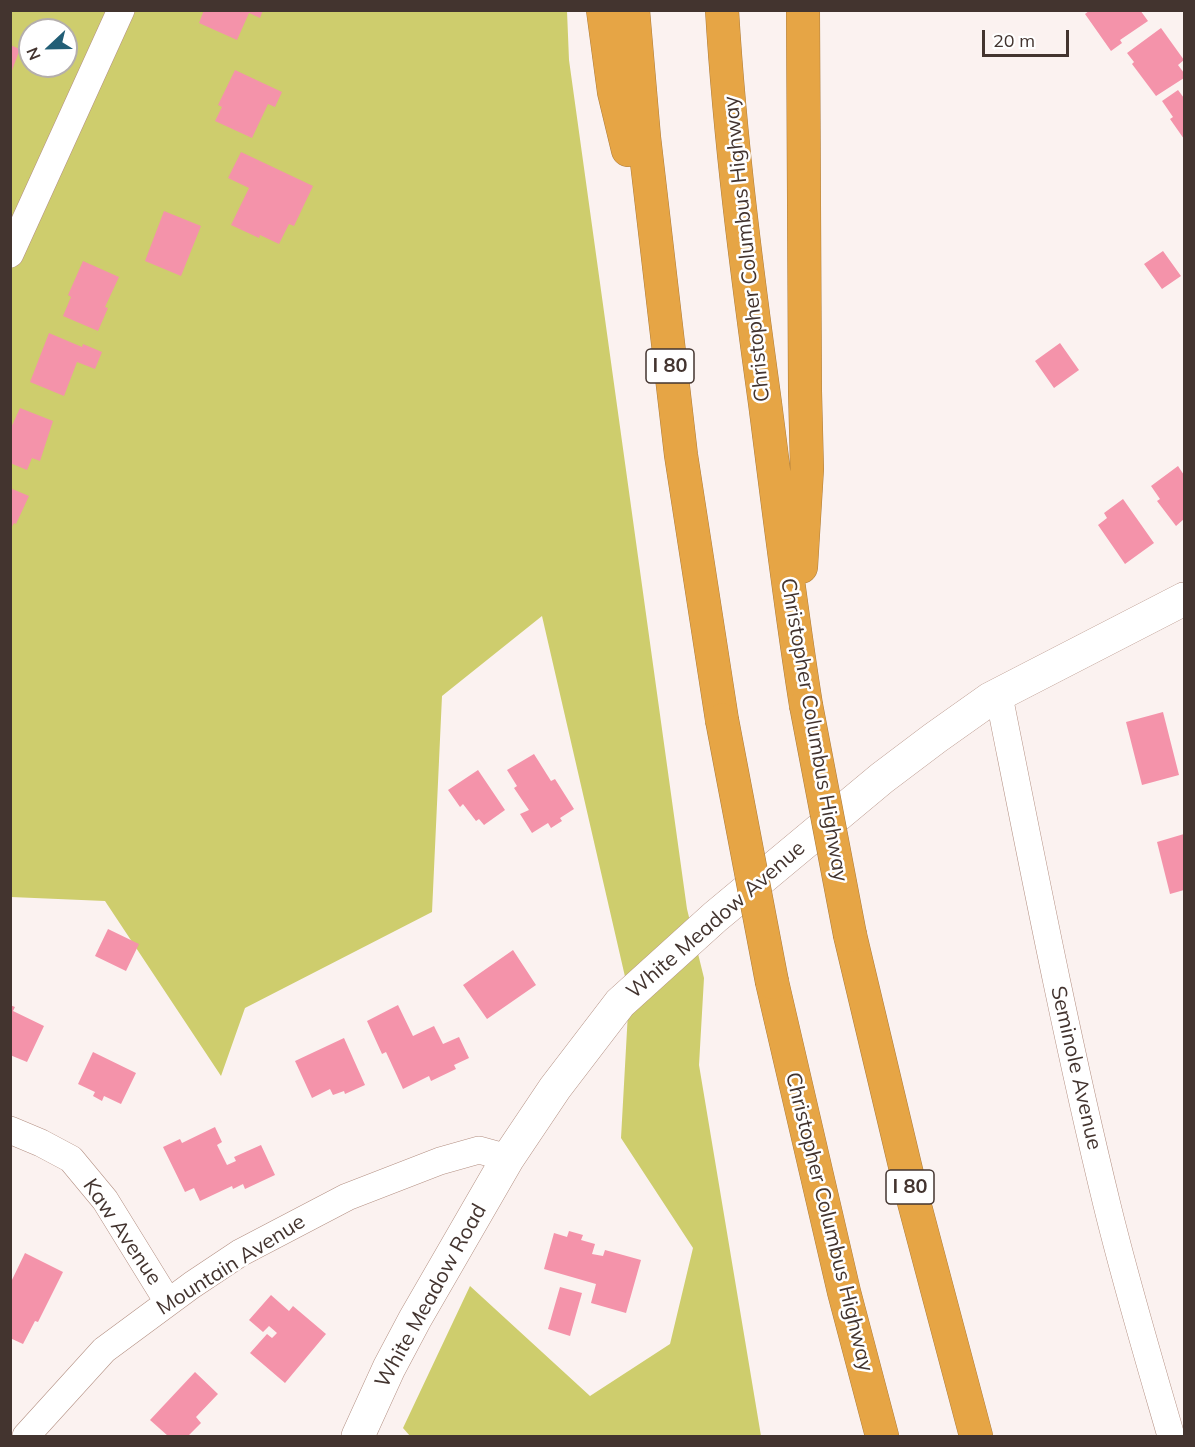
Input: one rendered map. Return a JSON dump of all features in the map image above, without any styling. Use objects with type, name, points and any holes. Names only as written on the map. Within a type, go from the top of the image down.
[{"type":"highway","points":[[603,10],[615,92],[659,282]]},
{"type":"highway","name":"Christopher Columbus Highway","points":[[633,10],[659,282],[681,455],[722,720],[772,982],[844,1292],[882,1437]]},
{"type":"highway","name":"Christopher Columbus Highway","points":[[722,10],[739,193],[796,647],[806,705],[850,935],[911,1191],[976,1437]]},
{"type":"highway","points":[[796,647],[807,469],[803,10]]},
{"type":"street","points":[[10,254],[121,10]]},
{"type":"street","name":"White Meadow Avenue","points":[[508,1158],[555,1088],[620,1003],[715,917],[882,778],[990,699],[1185,598]]},
{"type":"street","name":"Seminole Avenue","points":[[999,696],[1051,959],[1107,1204],[1136,1319],[1171,1437]]},
{"type":"street","name":"Kaw Avenue","points":[[10,1131],[71,1159],[105,1200],[168,1302]]},
{"type":"street","name":"Mountain Avenue","points":[[26,1437],[104,1350],[168,1302],[240,1253],[346,1197],[460,1154],[479,1150],[508,1158]]},
{"type":"street","name":"White Meadow Road","points":[[358,1437],[389,1368],[415,1319],[508,1158]]},
{"type":"shaded area","points":[[11,11],[567,11],[569,60],[687,909],[704,978],[699,1065],[761,1436],[410,1436],[403,1428],[470,1286],[590,1396],[670,1344],[693,1248],[621,1138],[629,994],[542,616],[442,696],[432,912],[245,1008],[221,1076],[105,901],[11,897]]},
{"type":"building","points":[[204,10],[263,10],[260,18],[249,13],[237,40],[199,23]]},
{"type":"building","points":[[1090,10],[1140,10],[1148,21],[1120,40],[1122,43],[1111,51],[1085,14]]},
{"type":"building","points":[[1161,28],[1184,60],[1178,65],[1184,73],[1184,78],[1156,96],[1132,64],[1134,62],[1127,53]]},
{"type":"building","points":[[10,45],[18,48],[18,54],[10,73]]},
{"type":"building","points":[[235,70],[282,92],[275,107],[268,104],[252,138],[215,121],[222,107],[218,105]]},
{"type":"building","points":[[1178,90],[1184,98],[1184,139],[1170,119],[1173,117],[1162,101]]},
{"type":"building","points":[[241,152],[313,186],[294,226],[289,224],[279,244],[231,225],[249,188],[228,178]]},
{"type":"building","points":[[164,211],[201,226],[181,276],[145,261]]},
{"type":"building","points":[[1163,251],[1181,276],[1162,289],[1144,264]]},
{"type":"building","points":[[83,261],[119,277],[105,307],[108,308],[98,331],[63,316],[71,297],[68,295]]},
{"type":"building","points":[[49,333],[82,347],[83,344],[102,352],[95,369],[77,362],[64,396],[30,382]]},
{"type":"building","points":[[1060,343],[1079,370],[1054,388],[1035,361]]},
{"type":"building","points":[[20,408],[53,421],[40,461],[32,458],[27,470],[10,463],[10,430]]},
{"type":"building","points":[[1178,466],[1184,475],[1184,519],[1176,526],[1157,501],[1160,499],[1151,486]]},
{"type":"building","points":[[10,488],[29,496],[16,524],[14,523],[10,530]]},
{"type":"building","points":[[1123,499],[1154,543],[1125,564],[1098,525],[1107,518],[1104,513]]},
{"type":"building","points":[[1163,712],[1179,775],[1142,785],[1126,722]]},
{"type":"building","points":[[534,754],[551,781],[555,779],[574,809],[560,818],[562,821],[551,828],[548,823],[532,833],[520,814],[529,810],[514,788],[517,786],[507,770]]},
{"type":"building","points":[[478,770],[505,810],[484,825],[479,819],[476,821],[463,804],[460,807],[448,790]]},
{"type":"building","points":[[1184,834],[1184,890],[1170,894],[1157,842]]},
{"type":"building","points":[[108,929],[139,944],[126,971],[95,956]]},
{"type":"building","points":[[513,950],[536,985],[487,1019],[463,985]]},
{"type":"building","points":[[10,1005],[15,1007],[13,1011],[44,1026],[27,1062],[10,1055]]},
{"type":"building","points":[[398,1005],[413,1036],[434,1026],[443,1044],[459,1037],[469,1058],[454,1065],[456,1069],[431,1081],[429,1076],[403,1089],[386,1052],[382,1054],[367,1021]]},
{"type":"building","points":[[344,1038],[365,1085],[345,1094],[344,1091],[333,1095],[330,1089],[312,1098],[295,1061]]},
{"type":"building","points":[[93,1052],[136,1073],[121,1104],[104,1096],[102,1101],[93,1096],[95,1092],[78,1084]]},
{"type":"building","points":[[215,1127],[222,1142],[217,1145],[227,1165],[236,1161],[234,1157],[261,1145],[275,1175],[245,1189],[243,1184],[233,1189],[232,1186],[200,1201],[194,1188],[185,1192],[163,1147],[180,1139],[182,1143]]},
{"type":"building","points":[[569,1231],[583,1235],[581,1240],[595,1244],[592,1254],[603,1256],[605,1250],[641,1260],[626,1313],[591,1303],[596,1284],[544,1269],[554,1233],[567,1237]]},
{"type":"building","points":[[25,1253],[63,1272],[38,1322],[35,1321],[23,1344],[10,1338],[10,1284]]},
{"type":"building","points":[[560,1287],[582,1293],[570,1336],[548,1329]]},
{"type":"building","points":[[271,1295],[289,1311],[293,1306],[326,1334],[285,1383],[250,1353],[267,1334],[272,1338],[277,1333],[269,1326],[263,1332],[249,1320]]},
{"type":"building","points":[[195,1372],[218,1394],[196,1417],[201,1423],[188,1436],[168,1436],[150,1420]]}]
